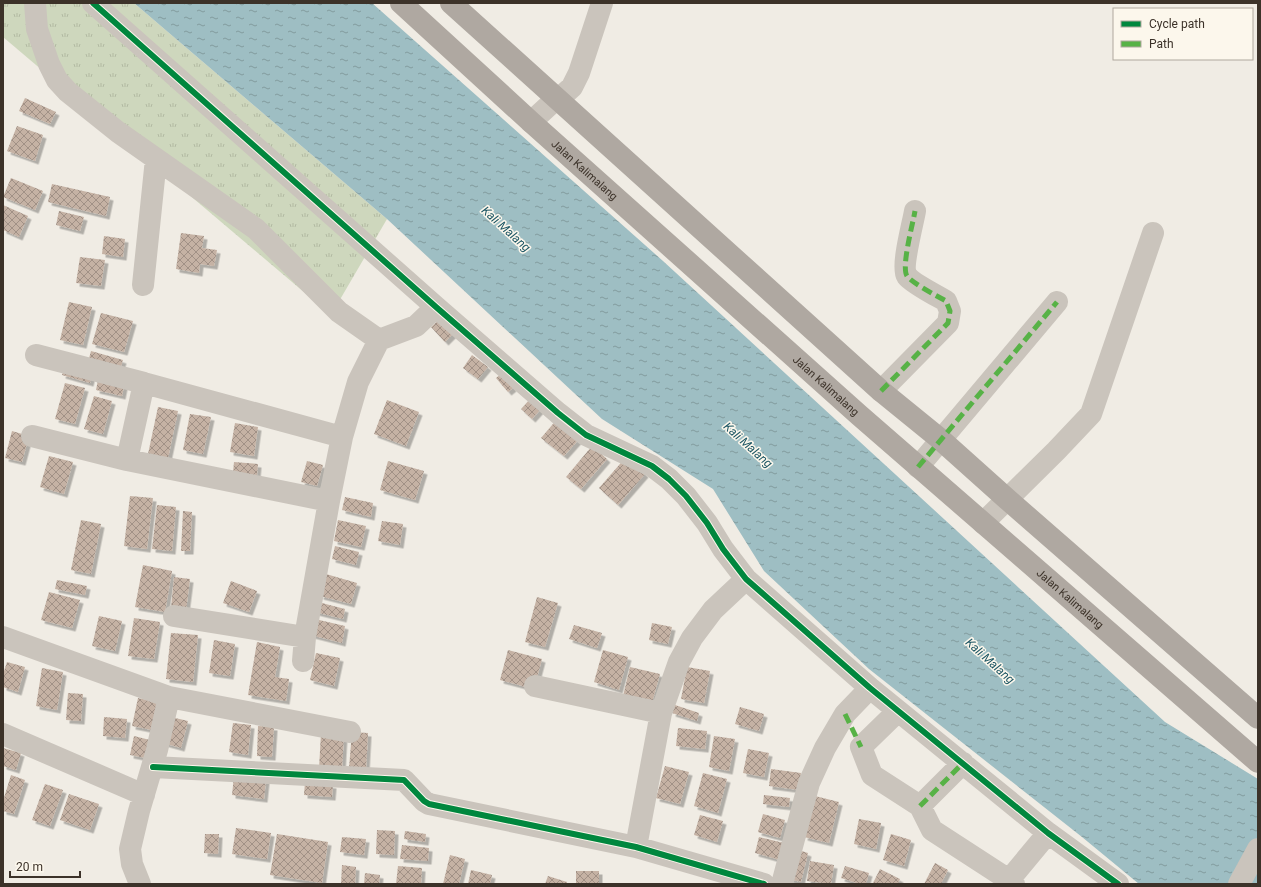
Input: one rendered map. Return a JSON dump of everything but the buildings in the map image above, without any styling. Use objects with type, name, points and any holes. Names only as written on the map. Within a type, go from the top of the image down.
[{"type":"main road","name":"Jalan Kalimalang","points":[[401,3],[531,122],[918,467],[1258,762]]},
{"type":"main road","points":[[451,3],[881,391],[940,439],[1006,500],[1258,718]]},
{"type":"street","points":[[35,3],[37,29],[49,64],[57,80],[68,92],[118,132],[256,229],[339,312],[379,340]]},
{"type":"street","points":[[93,3],[558,413],[586,435],[652,466],[669,479],[686,496],[707,523],[723,549],[746,579],[898,711],[1048,833],[1118,884]]},
{"type":"street","points":[[531,122],[572,86],[579,73],[602,3]]},
{"type":"street","points":[[143,285],[156,159]]},
{"type":"street","points":[[881,391],[948,323],[950,311],[946,301],[913,282],[907,275],[905,265],[915,211]]},
{"type":"street","points":[[983,523],[1091,414],[1153,233]]},
{"type":"street","points":[[918,467],[940,439],[1057,302]]},
{"type":"street","points":[[303,661],[305,637],[329,501],[342,437],[358,382],[379,340],[416,326],[436,307]]},
{"type":"street","points":[[36,355],[342,437]]},
{"type":"street","points":[[127,460],[144,383]]},
{"type":"street","points":[[32,436],[127,460],[329,501]]},
{"type":"street","points":[[636,847],[661,713],[679,662],[692,638],[713,610],[746,579]]},
{"type":"street","points":[[174,616],[305,637]]},
{"type":"street","points":[[3,637],[169,697],[350,732]]},
{"type":"street","points":[[536,686],[661,713]]},
{"type":"street","points":[[782,884],[809,783],[825,748],[845,714],[870,688]]},
{"type":"street","points":[[140,884],[130,857],[130,849],[144,795],[153,768],[169,697]]},
{"type":"street","points":[[861,746],[898,711]]},
{"type":"street","points":[[845,714],[861,746],[872,775],[920,806],[932,830],[1012,882],[1048,833]]},
{"type":"street","points":[[3,734],[144,795]]},
{"type":"street","points":[[920,806],[963,763]]},
{"type":"street","points":[[153,768],[404,780],[424,801],[429,804],[636,847],[764,884]]},
{"type":"street","points":[[1239,884],[1258,849]]},
{"type":"green space","points":[[3,3],[134,3],[387,219],[331,315],[3,37]]},
{"type":"water","name":"Kali Malang","points":[[134,3],[372,3],[663,261],[1165,722],[1258,779],[1258,884],[1139,884],[1082,837],[869,669],[764,571],[713,489],[602,419],[387,219]]},
{"type":"marked path","points":[[881,391],[948,323],[950,311],[946,301],[914,282],[907,276],[905,264],[906,255],[915,211]]},
{"type":"marked path","points":[[918,467],[1057,302]]},
{"type":"marked path","points":[[845,714],[861,747]]},
{"type":"marked path","points":[[920,806],[963,763]]},
{"type":"cycle path","points":[[93,3],[558,413],[586,435],[652,466],[669,479],[686,496],[707,523],[723,549],[746,579],[870,688],[1048,833],[1118,884]]},
{"type":"cycle path","points":[[153,767],[404,780],[424,801],[429,804],[636,847],[764,884]]}]
